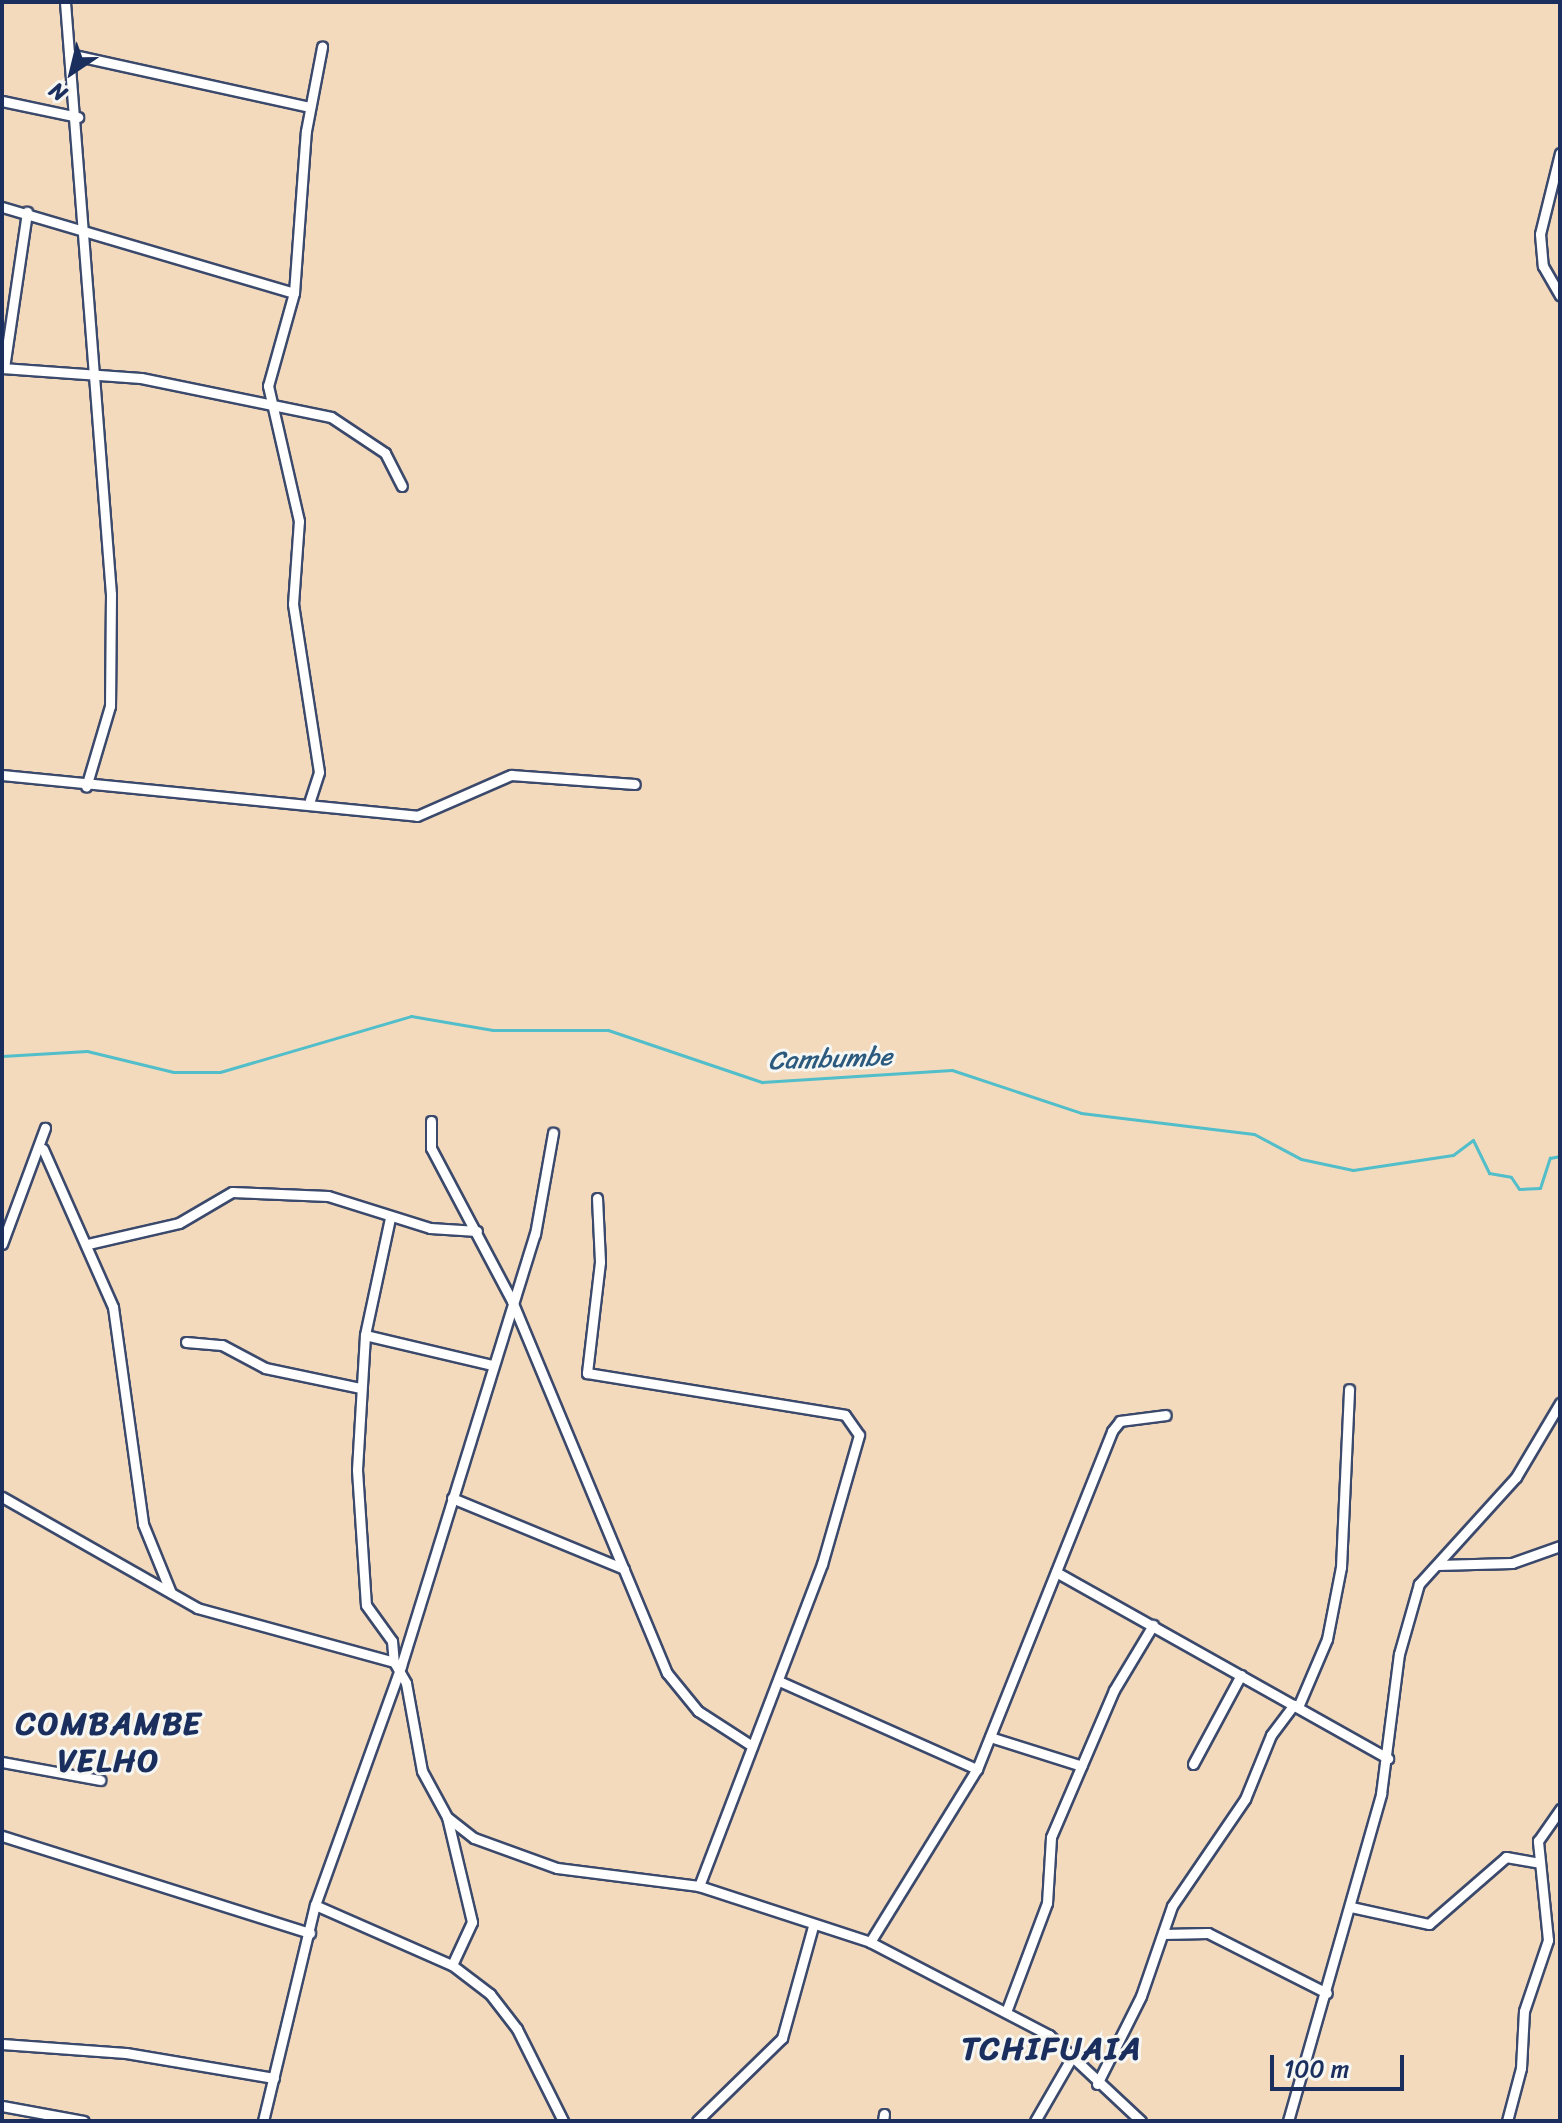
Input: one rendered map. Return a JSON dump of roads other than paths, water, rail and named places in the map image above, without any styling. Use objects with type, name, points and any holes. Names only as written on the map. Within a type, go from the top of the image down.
[{"type":"street","points":[[65,2],[78,117],[92,373],[110,564],[110,706],[86,787]]},
{"type":"street","points":[[310,800],[319,772],[293,604],[299,521],[271,408],[270,360],[294,293],[310,107],[322,47]]},
{"type":"street","points":[[69,54],[310,107]]},
{"type":"street","points":[[2,101],[78,117]]},
{"type":"street","points":[[1560,153],[1540,234],[1543,266],[1560,295]]},
{"type":"street","points":[[2,207],[294,293]]},
{"type":"street","points":[[27,212],[3,368],[92,373],[232,394],[271,408],[347,425],[385,453],[402,486]]},
{"type":"street","points":[[2,775],[86,787],[310,800],[417,816],[511,775],[635,784]]},
{"type":"street","points":[[431,1121],[431,1148],[512,1301],[667,1673],[686,1700],[752,1746]]},
{"type":"street","points":[[2,1244],[43,1149],[45,1128]]},
{"type":"street","points":[[263,2121],[315,1905],[398,1664],[539,1219],[553,1133]]},
{"type":"street","points":[[43,1149],[88,1244],[117,1326],[143,1524],[174,1597]]},
{"type":"street","points":[[88,1244],[179,1223],[232,1192],[328,1196],[390,1218],[477,1231]]},
{"type":"street","points":[[597,1198],[600,1262],[587,1373],[845,1415],[859,1435],[779,1681],[699,1886]]},
{"type":"street","points":[[390,1218],[365,1335],[361,1388],[366,1605],[392,1641],[415,1755],[447,1817],[472,1922],[452,1965]]},
{"type":"street","points":[[365,1335],[492,1365]]},
{"type":"street","points":[[186,1342],[222,1345],[265,1368],[361,1388]]},
{"type":"street","points":[[1097,2084],[1199,1858],[1245,1799],[1271,1735],[1296,1706],[1327,1639],[1341,1567],[1349,1389]]},
{"type":"street","points":[[1288,2121],[1351,1907],[1388,1758],[1399,1654],[1419,1584],[1540,1445],[1560,1403]]},
{"type":"street","points":[[870,1942],[977,1769],[1112,1431],[1120,1421],[1166,1415]]},
{"type":"street","points":[[2,1497],[174,1597],[398,1664]]},
{"type":"street","points":[[452,1498],[624,1569]]},
{"type":"street","points":[[1437,1565],[1512,1563],[1560,1546]]},
{"type":"street","points":[[1056,1572],[1388,1758]]},
{"type":"street","points":[[1006,2012],[1047,1903],[1051,1837],[1082,1766],[1153,1625]]},
{"type":"street","points":[[1193,1764],[1241,1675]]},
{"type":"street","points":[[779,1681],[977,1769]]},
{"type":"street","points":[[990,1737],[1082,1766]]},
{"type":"street","points":[[2,1762],[100,1780]]},
{"type":"street","points":[[1507,2121],[1521,2068],[1524,2011],[1548,1940],[1538,1841],[1560,1809]]},
{"type":"street","points":[[447,1817],[474,1838],[528,1861],[699,1886],[813,1926],[870,1942],[1006,2012],[1072,2057],[1097,2084],[1141,2121]]},
{"type":"street","points":[[2,1836],[310,1933]]},
{"type":"street","points":[[1351,1907],[1429,1924],[1506,1857],[1539,1863]]},
{"type":"street","points":[[315,1905],[452,1965],[504,2010],[563,2121]]},
{"type":"street","points":[[697,2121],[782,2038],[813,1926]]},
{"type":"street","points":[[1163,1934],[1208,1933],[1327,1993]]},
{"type":"street","points":[[2,2044],[126,2053],[274,2078]]},
{"type":"street","points":[[1035,2121],[1072,2057]]},
{"type":"street","points":[[2,2106],[84,2121]]},
{"type":"waterway","name":"Cambumbe","points":[[2,1056],[87,1051],[173,1072],[220,1072],[411,1016],[493,1030],[608,1030],[762,1082],[952,1070],[1081,1113],[1254,1134],[1301,1159],[1353,1170],[1453,1155],[1473,1140],[1489,1173],[1511,1177],[1519,1189],[1540,1188],[1550,1158],[1560,1156]]},
{"type":"district","name":"COMBAMBE VELHO","points":[[109,1744]]},
{"type":"district","name":"TCHIFUAIA","points":[[1052,2049]]}]
